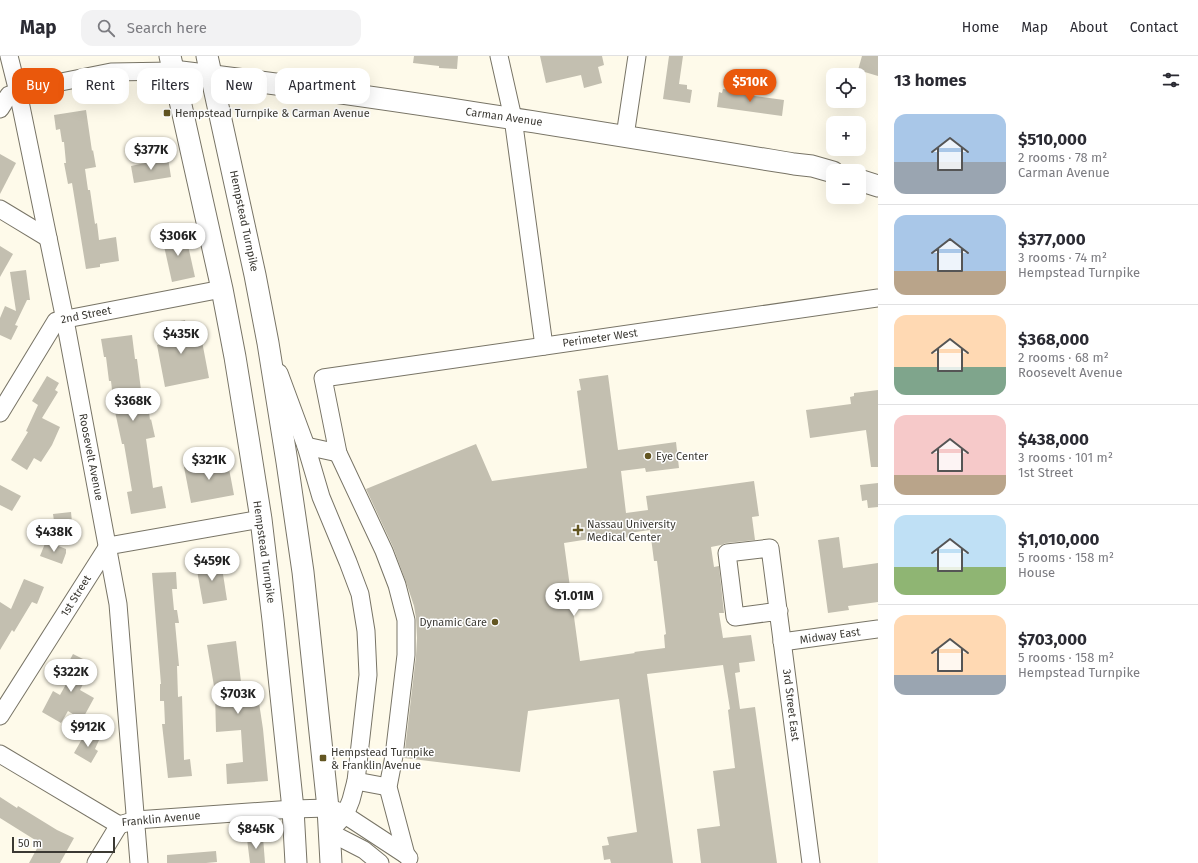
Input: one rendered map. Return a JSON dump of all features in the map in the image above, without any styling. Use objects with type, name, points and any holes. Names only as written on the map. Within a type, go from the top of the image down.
[{"type":"main road","name":"Carman Avenue","points":[[171,63],[209,66],[513,118],[812,166],[826,170]]},
{"type":"main road","name":"Hempstead Turnpike","points":[[171,63],[222,289],[261,519],[274,620],[293,809],[296,863]]},
{"type":"main road","name":"Hempstead Turnpike","points":[[209,66],[256,275],[268,343],[303,572],[336,812],[329,832],[331,863]]},
{"type":"main road","points":[[866,182],[878,186]]},
{"type":"street","name":"Roosevelt Avenue","points":[[9,56],[12,68]]},
{"type":"street","points":[[499,56],[513,118],[544,346]]},
{"type":"street","points":[[625,136],[637,56]]},
{"type":"street","points":[[64,81],[111,72],[171,63]]},
{"type":"street","points":[[0,109],[9,95],[12,94]]},
{"type":"street","name":"Roosevelt Avenue","points":[[20,104],[65,320],[118,604],[139,863]]},
{"type":"street","points":[[0,209],[48,238]]},
{"type":"street","name":"2nd Street","points":[[0,413],[56,321],[222,289]]},
{"type":"street","name":"Perimeter West","points":[[338,453],[323,378],[878,298]]},
{"type":"street","points":[[268,343],[306,446],[321,496],[360,594],[366,631],[368,675],[356,781],[351,800],[336,812],[410,859]]},
{"type":"street","points":[[306,446],[338,453],[384,551],[397,585],[406,620],[406,655],[394,756],[388,787],[410,859]]},
{"type":"street","points":[[108,546],[261,519]]},
{"type":"street","name":"1st Street","points":[[0,716],[108,546]]},
{"type":"street","name":"3rd Street East","points":[[779,611],[735,617],[727,553],[770,548],[779,611],[811,863]]},
{"type":"street","name":"Midway East","points":[[782,642],[878,629]]},
{"type":"street","name":"Franklin Avenue","points":[[0,754],[119,825],[136,820],[293,809],[336,812]]},
{"type":"street","points":[[356,781],[388,787]]},
{"type":"street","points":[[96,863],[119,825]]},
{"type":"street","points":[[329,832],[364,850],[380,863]]},
{"type":"building","points":[[414,56],[458,56],[457,69],[439,68],[439,66],[413,63]]},
{"type":"building","points":[[540,56],[602,56],[604,65],[598,67],[602,83],[584,88],[581,75],[546,83]]},
{"type":"building","points":[[669,56],[683,56],[679,84],[687,85],[687,89],[692,90],[690,103],[663,99]]},
{"type":"building","points":[[862,56],[878,56],[878,76],[866,72],[866,68],[859,68]]},
{"type":"building","points":[[723,89],[748,92],[747,95],[784,100],[782,116],[717,107],[719,92],[722,93]]},
{"type":"building","points":[[86,110],[96,167],[85,169],[95,224],[97,223],[99,240],[116,237],[119,261],[100,264],[100,267],[86,269],[72,183],[68,184],[64,163],[66,163],[64,142],[62,142],[60,129],[56,130],[54,115]]},
{"type":"building","points":[[0,154],[16,163],[0,194]]},
{"type":"building","points":[[168,158],[171,177],[134,183],[131,166]]},
{"type":"building","points":[[185,232],[195,277],[172,282],[162,237]]},
{"type":"building","points":[[0,246],[13,254],[0,277]]},
{"type":"building","points":[[26,270],[30,300],[27,300],[15,325],[18,326],[11,340],[0,335],[0,318],[5,306],[16,311],[10,272]]},
{"type":"building","points":[[185,320],[189,339],[201,336],[209,378],[165,387],[157,345],[162,344],[158,325]]},
{"type":"building","points":[[132,335],[141,390],[146,389],[150,420],[151,419],[155,437],[146,439],[153,488],[162,486],[166,508],[131,514],[127,492],[132,491],[124,444],[122,444],[114,407],[111,381],[109,381],[106,357],[104,357],[101,339]]},
{"type":"building","points":[[608,375],[618,450],[676,442],[679,468],[646,472],[645,468],[621,471],[626,513],[648,510],[646,496],[754,481],[759,516],[752,517],[755,540],[726,543],[711,547],[714,567],[719,566],[724,613],[719,613],[723,638],[751,635],[755,661],[739,663],[740,672],[735,673],[740,709],[755,707],[777,863],[701,863],[697,829],[720,826],[713,771],[735,768],[728,710],[730,709],[723,665],[647,674],[673,863],[611,863],[610,859],[604,860],[602,846],[609,845],[607,837],[637,832],[619,699],[528,711],[520,772],[404,758],[416,656],[416,618],[414,606],[393,547],[366,489],[476,444],[492,481],[587,468],[577,391],[581,390],[579,379]],"holes":[[[650,530],[654,561],[657,561],[666,634],[664,635],[665,648],[580,661],[564,543],[596,538],[597,542],[629,537],[629,533]]]},
{"type":"building","points":[[47,376],[59,383],[55,390],[58,392],[42,418],[60,427],[52,445],[41,462],[34,458],[27,470],[11,460],[28,432],[26,431],[38,405],[32,401]]},
{"type":"building","points":[[878,390],[878,467],[871,467],[866,430],[810,438],[806,410],[851,404],[850,397],[854,396],[854,393]]},
{"type":"building","points":[[227,458],[234,495],[191,503],[184,467]]},
{"type":"building","points":[[878,483],[878,507],[868,508],[867,500],[862,501],[860,485]]},
{"type":"building","points":[[0,485],[21,496],[12,511],[0,505]]},
{"type":"building","points":[[71,512],[73,533],[56,535],[53,514]]},
{"type":"building","points":[[839,537],[843,568],[878,563],[878,602],[848,606],[849,610],[828,613],[818,540]]},
{"type":"building","points":[[46,541],[66,549],[62,564],[40,556]]},
{"type":"building","points":[[221,561],[227,600],[203,604],[196,565]]},
{"type":"building","points":[[176,572],[177,589],[172,589],[174,610],[177,610],[179,623],[175,623],[179,666],[177,666],[178,697],[182,696],[184,760],[190,759],[192,776],[168,778],[162,724],[165,724],[164,701],[160,701],[161,684],[152,573]]},
{"type":"building","points":[[24,579],[44,587],[37,604],[32,602],[14,632],[12,630],[0,650],[0,602],[11,609]]},
{"type":"building","points":[[236,641],[243,698],[258,696],[268,781],[227,784],[226,764],[243,762],[241,730],[216,732],[215,692],[207,645]]},
{"type":"building","points":[[73,654],[93,664],[80,690],[94,698],[82,720],[68,711],[61,723],[42,712],[53,691],[60,695],[70,677],[63,673]]},
{"type":"building","points":[[86,732],[99,740],[95,749],[98,751],[91,763],[74,753]]},
{"type":"building","points":[[0,797],[17,808],[18,806],[57,830],[74,838],[60,863],[29,863],[40,843],[0,818]]},
{"type":"building","points":[[263,837],[265,863],[250,863],[247,839]]},
{"type":"building","points":[[216,851],[217,862],[167,863],[167,855]]},
{"type":"place","name":"Hempstead Turnpike & Carman Avenue","points":[[167,113]]},
{"type":"place","name":"Eye Center","points":[[648,456]]},
{"type":"place","name":"Nassau University Medical Center","points":[[578,530]]},
{"type":"place","name":"Dynamic Care","points":[[495,622]]},
{"type":"place","name":"Hempstead Turnpike & Franklin Avenue","points":[[323,758]]}]
